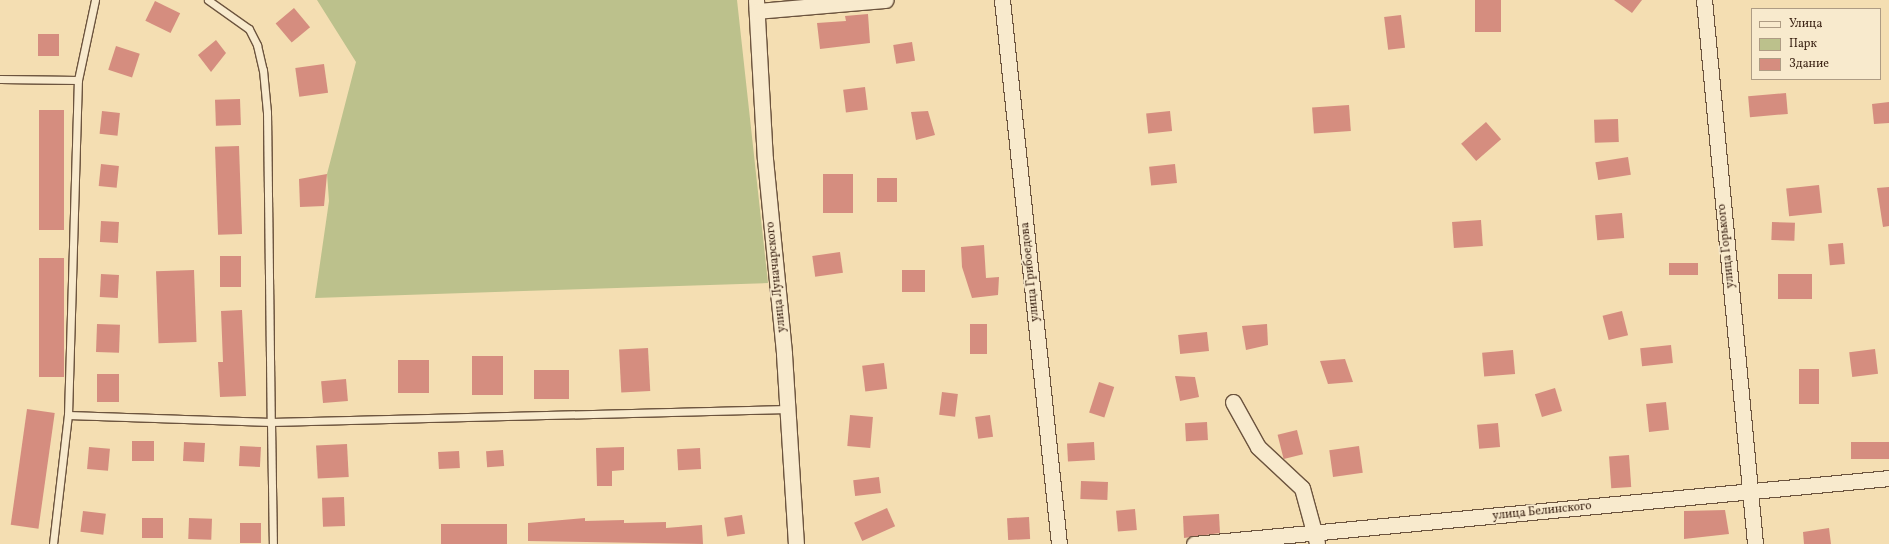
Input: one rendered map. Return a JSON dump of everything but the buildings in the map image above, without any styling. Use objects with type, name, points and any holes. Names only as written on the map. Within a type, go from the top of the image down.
[{"type":"street","points":[[756,5],[886,0]]},
{"type":"street","name":"улица Грибоедова","points":[[1002,0],[1059,544]]},
{"type":"street","name":"улица Горького","points":[[1704,0],[1755,544]]},
{"type":"street","name":"улица Луначарского","points":[[756,5],[765,159],[788,409],[796,544]]},
{"type":"street","points":[[1233,402],[1258,447],[1302,488],[1317,539]]},
{"type":"street","name":"улица Белинского","points":[[1194,544],[1317,539],[1889,478]]},
{"type":"lane","points":[[53,544],[68,415],[78,80],[95,0]]},
{"type":"lane","points":[[208,0],[249,29],[257,45],[263,70],[267,112],[273,544]]},
{"type":"lane","points":[[0,79],[78,80]]},
{"type":"lane","points":[[68,415],[271,422],[788,409]]},
{"type":"green space","points":[[317,0],[737,0],[768,283],[315,298],[329,201],[327,174],[356,62]]}]
